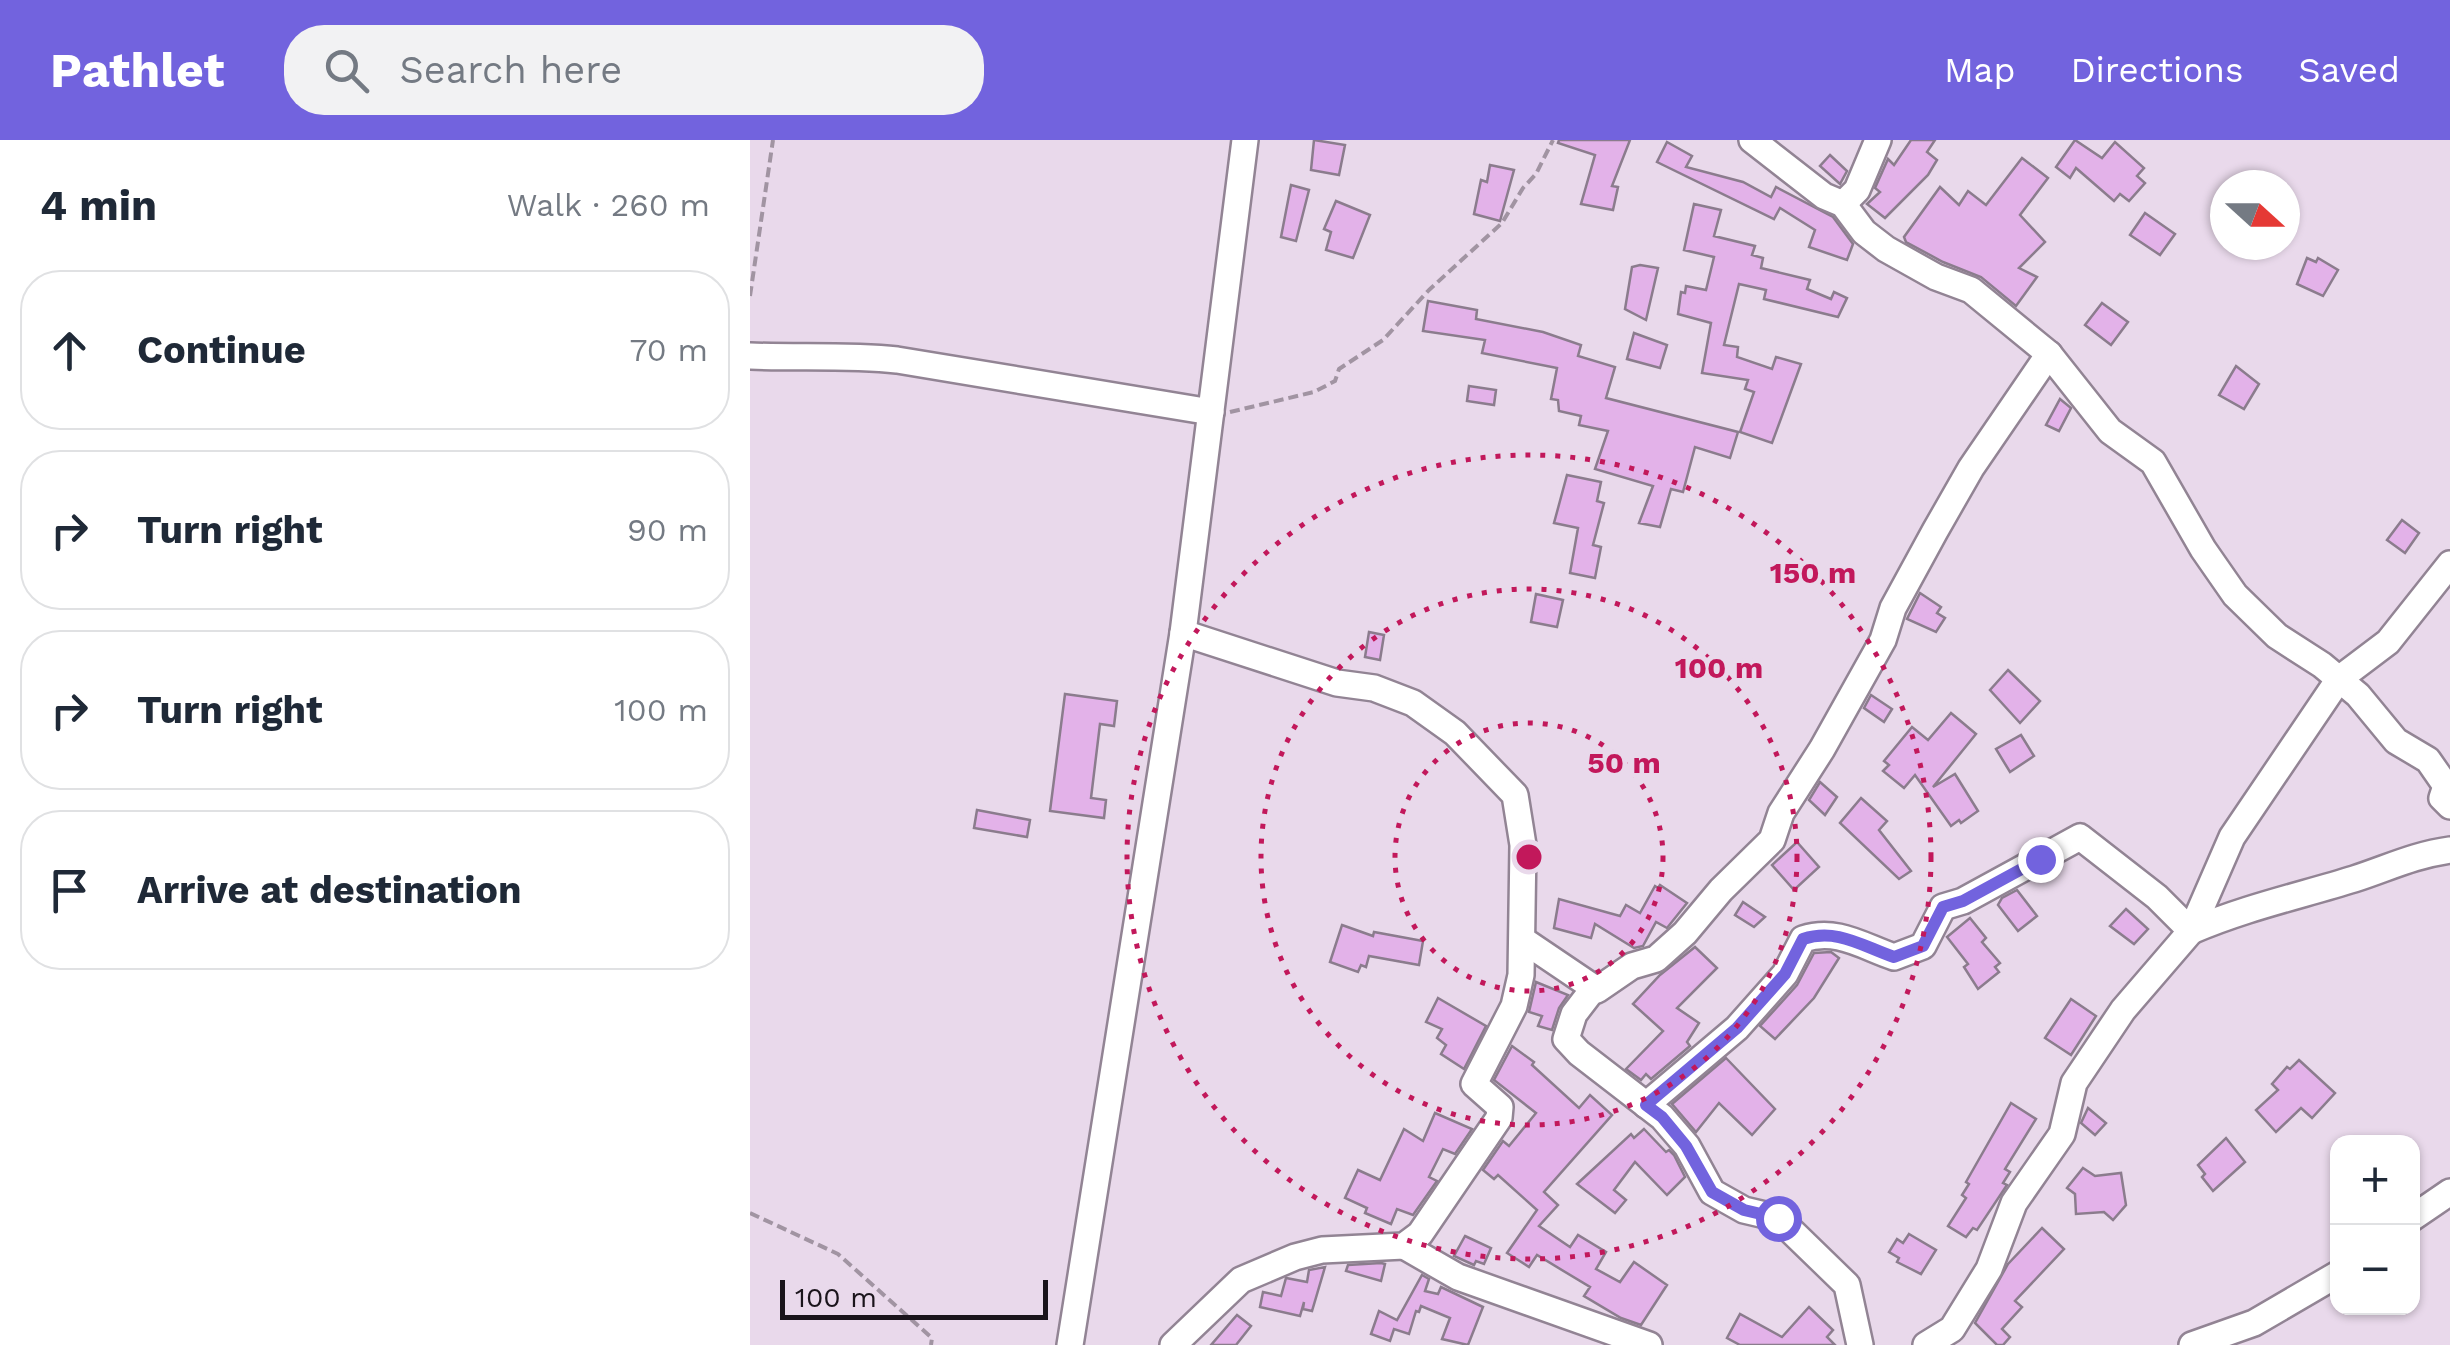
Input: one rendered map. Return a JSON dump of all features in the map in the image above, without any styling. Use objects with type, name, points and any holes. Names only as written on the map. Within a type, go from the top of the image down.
[{"type":"street","points":[[1070,1345],[1184,633],[1245,140]]},
{"type":"street","points":[[1752,140],[1824,196],[1843,204],[1864,232],[1886,250],[1936,278],[1971,290],[2048,354],[2110,430],[2153,462],[2234,595],[2277,636],[2339,679],[2376,712],[2396,741],[2428,760],[2446,786],[2442,798],[2450,806]]},
{"type":"street","points":[[1843,204],[1857,190],[1878,140]]},
{"type":"street","points":[[1524,940],[1597,990],[1632,966],[1656,958],[1685,933],[1772,840],[1781,813],[1883,640],[1894,608],[1935,532],[1972,468],[2048,354]]},
{"type":"street","points":[[750,356],[848,355],[897,360],[1211,412]]},
{"type":"street","points":[[1926,1345],[1952,1329],[1989,1269],[2014,1203],[2062,1134],[2074,1084],[2124,1010],[2191,931],[2232,837],[2339,679],[2388,642],[2450,564]]},
{"type":"street","points":[[1184,633],[1336,683],[1374,688],[1413,703],[1455,733],[1515,795],[1523,846],[1521,975],[1514,1006],[1474,1084],[1500,1107],[1499,1118],[1420,1234],[1404,1246]]},
{"type":"street","points":[[1646,1105],[1746,1017],[1785,974],[1803,939],[1818,934],[1840,935],[1894,957],[1923,946],[1943,907],[1963,901],[2080,837],[2157,898],[2191,931]]},
{"type":"street","points":[[2191,931],[2236,912],[2356,878],[2414,855],[2450,850]]},
{"type":"street","points":[[1594,988],[1574,1014],[1566,1039],[1662,1117],[1686,1146],[1712,1192],[1744,1210],[1778,1218],[1846,1285],[1860,1345]]},
{"type":"street","points":[[2420,1213],[2450,1192]]},
{"type":"street","points":[[1173,1345],[1241,1280],[1322,1250],[1404,1246],[1458,1276],[1649,1345]]},
{"type":"street","points":[[2192,1345],[2254,1323],[2330,1279]]},
{"type":"path","points":[[750,296],[773,140]]},
{"type":"path","points":[[1211,412],[1234,412],[1285,400],[1335,381],[1339,369],[1383,340],[1429,290],[1502,224],[1536,174],[1553,140]]},
{"type":"path","points":[[750,1213],[838,1254],[932,1338],[931,1345]]},
{"type":"building","points":[[1314,140],[1345,145],[1339,175],[1311,170]]},
{"type":"building","points":[[1630,140],[1612,186],[1618,187],[1613,210],[1581,204],[1595,155],[1558,143]]},
{"type":"building","points":[[1911,140],[1935,140],[1927,152],[1937,160],[1928,175],[1885,218],[1867,204],[1880,192],[1875,188],[1888,159],[1894,165]]},
{"type":"building","points":[[2075,140],[2102,158],[2115,142],[2144,168],[2137,176],[2145,183],[2129,201],[2120,194],[2114,201],[2076,168],[2070,178],[2056,167]]},
{"type":"building","points":[[1667,142],[1692,156],[1686,167],[1743,182],[1771,197],[1776,187],[1833,217],[1853,244],[1847,260],[1809,247],[1815,230],[1780,208],[1774,219],[1657,162]]},
{"type":"building","points":[[1830,155],[1847,171],[1840,184],[1820,166]]},
{"type":"building","points":[[2022,158],[2048,178],[2020,215],[2045,242],[2019,268],[2037,277],[2016,306],[1981,277],[1943,262],[1906,242],[1904,237],[1940,187],[1959,205],[1968,191],[1986,205]]},
{"type":"building","points":[[1490,165],[1514,170],[1500,221],[1474,214],[1481,180],[1487,182]]},
{"type":"building","points":[[1291,185],[1309,190],[1296,241],[1281,237]]},
{"type":"building","points":[[1336,201],[1370,215],[1353,258],[1326,250],[1331,232],[1324,229]]},
{"type":"building","points":[[1694,204],[1721,210],[1714,236],[1755,246],[1752,255],[1763,258],[1761,268],[1810,280],[1807,289],[1831,299],[1834,292],[1847,298],[1838,317],[1764,299],[1766,290],[1739,284],[1724,345],[1738,347],[1737,357],[1772,369],[1776,357],[1801,364],[1772,443],[1740,432],[1754,392],[1745,389],[1748,380],[1702,373],[1711,323],[1678,314],[1681,292],[1685,293],[1686,286],[1706,290],[1714,257],[1684,250]]},
{"type":"building","points":[[2145,213],[2175,234],[2160,255],[2130,235]]},
{"type":"building","points":[[2307,258],[2316,262],[2318,258],[2338,270],[2323,296],[2297,284]]},
{"type":"building","points":[[1632,267],[1658,268],[1646,320],[1625,309]]},
{"type":"building","points":[[1428,301],[1477,310],[1476,319],[1543,332],[1581,345],[1578,356],[1615,367],[1606,398],[1738,432],[1730,458],[1695,447],[1683,492],[1671,489],[1660,527],[1639,523],[1653,486],[1595,469],[1608,431],[1579,425],[1581,416],[1559,411],[1558,400],[1551,399],[1557,368],[1482,353],[1485,340],[1423,331]]},
{"type":"building","points":[[2102,303],[2128,322],[2111,345],[2085,325]]},
{"type":"building","points":[[1634,333],[1667,345],[1660,368],[1627,359]]},
{"type":"building","points":[[2236,366],[2259,384],[2244,409],[2219,395]]},
{"type":"building","points":[[1469,386],[1496,390],[1494,405],[1467,401]]},
{"type":"building","points":[[2060,399],[2071,408],[2059,431],[2046,425]]},
{"type":"building","points":[[1567,475],[1601,482],[1597,501],[1604,503],[1593,545],[1601,547],[1595,578],[1570,573],[1578,528],[1554,523]]},
{"type":"building","points":[[2402,520],[2419,533],[2405,553],[2387,540]]},
{"type":"building","points":[[1920,593],[1941,607],[1937,613],[1945,618],[1936,632],[1907,619]]},
{"type":"building","points":[[1536,594],[1563,600],[1557,627],[1531,622]]},
{"type":"building","points":[[1369,632],[1384,635],[1380,660],[1365,657]]},
{"type":"building","points":[[2008,670],[2040,701],[2020,723],[1990,690]]},
{"type":"building","points":[[1065,694],[1117,701],[1114,726],[1100,724],[1091,798],[1106,800],[1104,818],[1050,811]]},
{"type":"building","points":[[1871,695],[1892,709],[1884,722],[1864,708]]},
{"type":"building","points":[[1951,713],[1976,734],[1933,787],[1955,774],[1978,811],[1951,826],[1915,775],[1904,788],[1883,771],[1889,765],[1884,761],[1912,727],[1928,740]]},
{"type":"building","points":[[2021,735],[2034,756],[2010,772],[1996,749]]},
{"type":"building","points":[[1820,782],[1837,797],[1825,815],[1809,800]]},
{"type":"building","points":[[1861,798],[1887,821],[1879,830],[1911,871],[1899,879],[1840,823]]},
{"type":"building","points":[[977,810],[1030,820],[1027,837],[974,828]]},
{"type":"building","points":[[1797,842],[1819,867],[1794,890],[1772,865]]},
{"type":"building","points":[[1660,885],[1687,903],[1667,928],[1656,922],[1643,946],[1634,948],[1595,924],[1591,938],[1554,928],[1559,899],[1620,916],[1626,905],[1640,913],[1655,886]]},
{"type":"building","points":[[2017,890],[2037,916],[2018,931],[1998,905],[2002,898]]},
{"type":"building","points":[[1743,902],[1765,917],[1754,927],[1735,915]]},
{"type":"building","points":[[2126,909],[2148,929],[2134,944],[2110,926]]},
{"type":"building","points":[[1970,918],[1986,938],[1982,942],[2000,963],[1995,967],[1999,972],[1978,989],[1964,967],[1968,964],[1947,937]]},
{"type":"building","points":[[1342,925],[1373,936],[1374,932],[1423,941],[1419,965],[1369,956],[1366,967],[1361,965],[1358,972],[1330,962]]},
{"type":"building","points":[[1695,947],[1717,968],[1677,1008],[1699,1023],[1687,1042],[1690,1046],[1651,1079],[1646,1074],[1641,1080],[1626,1069],[1663,1031],[1633,1004],[1660,975]]},
{"type":"building","points":[[1831,952],[1839,958],[1814,998],[1775,1039],[1760,1026],[1797,985],[1814,953]]},
{"type":"building","points":[[1536,982],[1568,995],[1552,1030],[1538,1026],[1542,1016],[1529,1012]]},
{"type":"building","points":[[1438,998],[1486,1026],[1464,1069],[1441,1054],[1446,1045],[1437,1038],[1442,1029],[1426,1022]]},
{"type":"building","points":[[2071,999],[2096,1016],[2071,1055],[2045,1038]]},
{"type":"building","points":[[1512,1046],[1534,1062],[1532,1065],[1579,1108],[1590,1095],[1612,1115],[1544,1192],[1558,1205],[1539,1226],[1570,1247],[1578,1235],[1606,1252],[1596,1269],[1620,1282],[1634,1262],[1667,1285],[1641,1325],[1584,1296],[1590,1287],[1537,1255],[1529,1267],[1507,1253],[1537,1210],[1498,1175],[1494,1179],[1483,1170],[1503,1141],[1509,1146],[1536,1113],[1494,1080]]},
{"type":"building","points":[[1726,1058],[1775,1109],[1752,1135],[1719,1103],[1696,1132],[1672,1104]]},
{"type":"building","points":[[2299,1060],[2335,1093],[2312,1118],[2301,1108],[2276,1132],[2256,1110],[2278,1090],[2272,1084]]},
{"type":"building","points":[[2011,1103],[2036,1119],[2005,1169],[2010,1172],[2003,1183],[2007,1185],[1977,1230],[1973,1228],[1966,1237],[1948,1226],[1966,1198],[1962,1195],[1969,1184],[1966,1182]]},
{"type":"building","points":[[2088,1108],[2106,1123],[2095,1135],[2081,1123]]},
{"type":"building","points":[[1435,1113],[1472,1129],[1455,1154],[1443,1149],[1429,1177],[1437,1181],[1413,1215],[1397,1209],[1391,1224],[1365,1213],[1367,1208],[1345,1198],[1358,1170],[1380,1180],[1404,1129],[1423,1141]]},
{"type":"building","points":[[1644,1129],[1674,1155],[1685,1177],[1667,1195],[1635,1162],[1614,1190],[1626,1200],[1615,1213],[1577,1184],[1631,1134],[1634,1138]]},
{"type":"building","points":[[2226,1138],[2245,1162],[2213,1191],[2198,1165]]},
{"type":"building","points":[[2083,1168],[2095,1176],[2121,1173],[2126,1205],[2113,1220],[2104,1212],[2076,1214],[2075,1194],[2067,1188]]},
{"type":"building","points":[[2042,1228],[2064,1249],[2015,1301],[2022,1307],[2002,1329],[2010,1337],[2003,1345],[1997,1345],[1975,1323],[2008,1264]]},
{"type":"building","points":[[1909,1234],[1936,1250],[1921,1274],[1897,1262],[1899,1258],[1889,1252],[1897,1239],[1903,1243]]},
{"type":"building","points":[[1465,1236],[1491,1248],[1484,1264],[1476,1261],[1474,1265],[1454,1256]]},
{"type":"building","points":[[1385,1264],[1381,1281],[1346,1271],[1348,1265]]},
{"type":"building","points":[[1325,1267],[1312,1311],[1303,1309],[1304,1302],[1300,1316],[1260,1307],[1263,1292],[1281,1296],[1286,1278],[1307,1282],[1309,1270]]},
{"type":"building","points":[[1422,1275],[1429,1279],[1425,1291],[1438,1294],[1441,1287],[1483,1307],[1468,1345],[1442,1339],[1450,1318],[1421,1306],[1409,1334],[1394,1329],[1390,1341],[1371,1334],[1379,1311],[1397,1320]]},
{"type":"building","points":[[1809,1307],[1833,1330],[1827,1337],[1835,1345],[1740,1345],[1727,1338],[1740,1314],[1782,1337]]},
{"type":"building","points":[[1237,1315],[1251,1326],[1236,1345],[1211,1345]]},
{"type":"route","points":[[1778,1218],[1744,1210],[1712,1192],[1686,1146],[1662,1117],[1646,1105],[1737,1028],[1785,974],[1803,939],[1818,934],[1840,935],[1894,957],[1923,946],[1943,907],[1963,901],[2040,859]]}]
